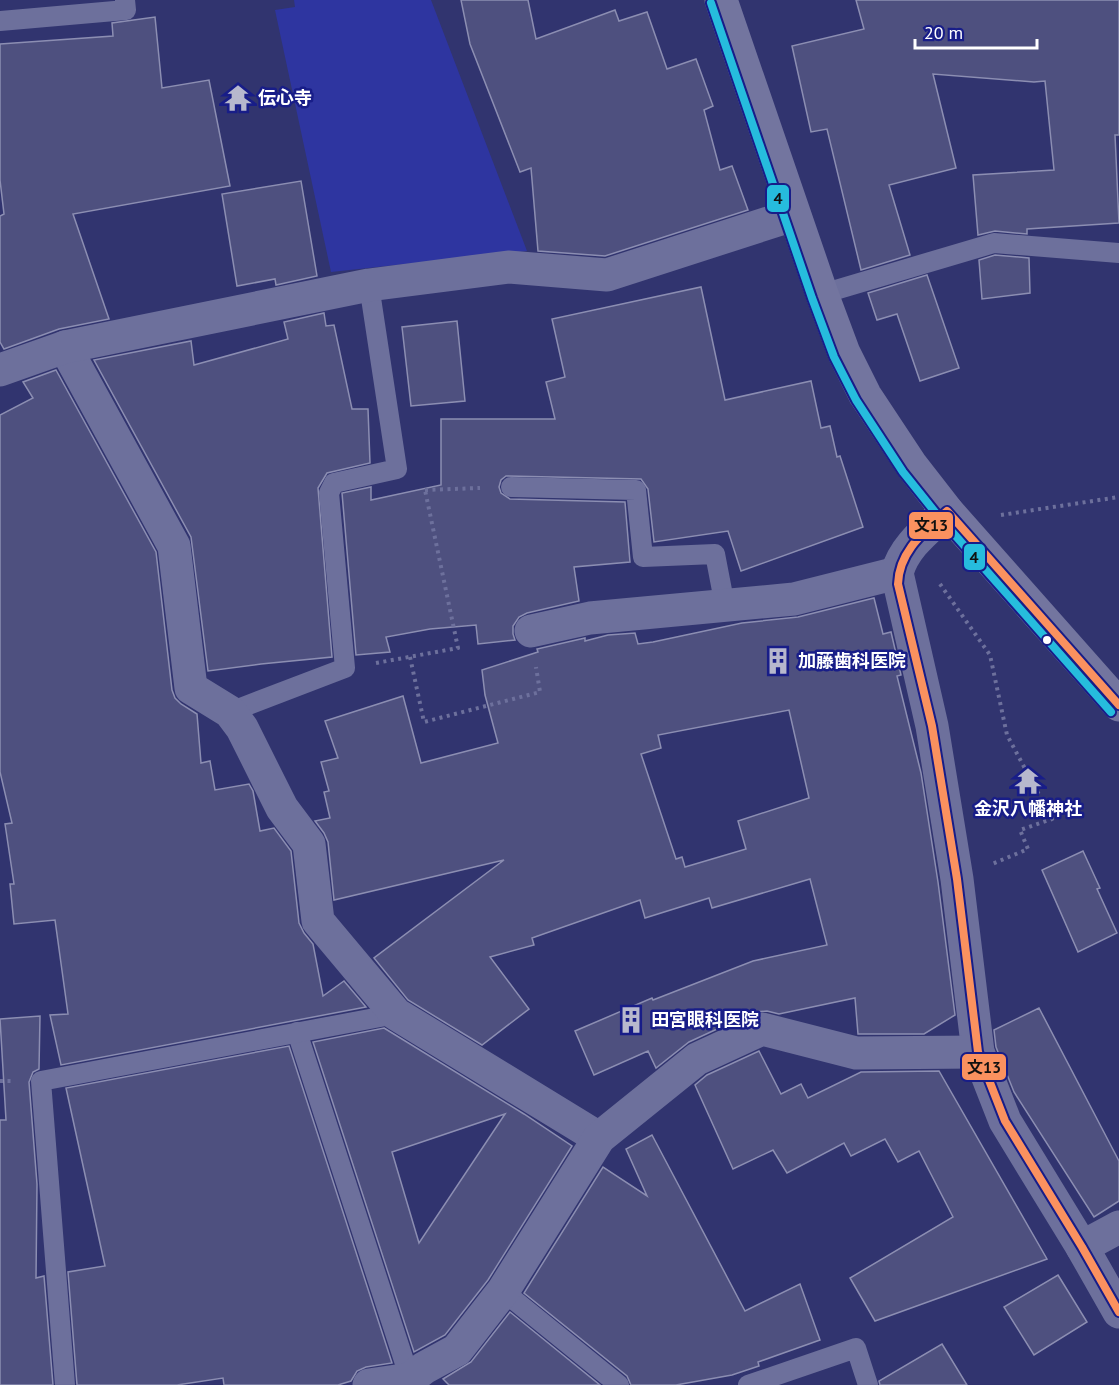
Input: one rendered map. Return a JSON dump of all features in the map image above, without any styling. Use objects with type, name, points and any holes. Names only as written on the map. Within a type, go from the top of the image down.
[{"type":"street","points":[[727,1],[793,215],[844,353],[865,395],[912,466],[952,517],[1119,705]]},
{"type":"street","points":[[0,370],[64,347],[369,285],[508,267],[607,275],[793,215]]},
{"type":"street","points":[[64,347],[174,546],[191,688],[230,712],[242,728],[282,808],[309,844],[318,921],[396,1014],[599,1138]]},
{"type":"street","points":[[952,517],[913,543],[900,561],[897,573],[932,726],[957,879],[978,1052],[1005,1121],[1119,1312]]},
{"type":"street","points":[[531,631],[590,618],[794,598],[897,573]]},
{"type":"street","points":[[369,1385],[420,1377],[457,1350],[503,1291],[599,1138],[697,1059],[762,1029],[856,1053],[978,1052]]},
{"type":"street","points":[[1082,1247],[1119,1227]]},
{"type":"lane","points":[[0,21],[126,10],[125,0]]},
{"type":"lane","points":[[822,294],[994,243],[1119,252]]},
{"type":"lane","points":[[230,712],[345,668],[329,493],[334,483],[397,469],[369,285]]},
{"type":"lane","points":[[511,487],[636,490],[643,557],[715,554],[725,606]]},
{"type":"lane","points":[[65,1385],[41,1080],[396,1014]]},
{"type":"lane","points":[[297,1032],[420,1377]]},
{"type":"lane","points":[[503,1291],[619,1385]]},
{"type":"lane","points":[[748,1385],[856,1347],[868,1385]]},
{"type":"path","points":[[345,668],[458,648],[425,490],[511,487]]},
{"type":"path","points":[[952,517],[1119,497]]},
{"type":"path","points":[[913,543],[990,655],[1007,735],[1052,819],[1020,831],[1028,849],[957,879]]},
{"type":"path","points":[[410,657],[424,722],[540,692],[531,631]]},
{"type":"shaded area","points":[[294,0],[431,0],[527,251],[331,272],[275,10],[295,7]]},
{"type":"building","points":[[461,0],[528,0],[536,39],[615,10],[619,21],[647,12],[667,69],[696,59],[713,106],[704,110],[720,170],[732,166],[748,210],[605,256],[538,251],[531,168],[520,172],[470,44]]},
{"type":"building","points":[[856,0],[1119,0],[1119,135],[1115,135],[1119,223],[1027,229],[1027,234],[995,231],[978,235],[973,175],[1054,170],[1045,81],[933,74],[956,168],[889,185],[910,255],[861,270],[827,129],[811,132],[792,46],[864,29]]},
{"type":"building","points":[[155,17],[162,88],[209,80],[230,186],[73,214],[109,319],[59,329],[4,349],[0,342],[0,216],[4,214],[0,180],[0,44],[113,36],[112,23]]},
{"type":"building","points":[[301,181],[317,276],[276,285],[275,279],[237,286],[222,194]]},
{"type":"building","points":[[995,255],[1029,258],[1030,293],[982,299],[979,260]]},
{"type":"building","points":[[927,275],[959,368],[920,381],[897,314],[877,320],[868,293]]},
{"type":"building","points":[[701,287],[725,400],[811,381],[821,428],[830,426],[837,457],[840,456],[863,527],[741,571],[728,531],[654,542],[648,489],[641,479],[506,476],[501,480],[499,487],[501,493],[510,499],[625,502],[630,562],[574,567],[579,601],[527,613],[519,617],[513,626],[515,640],[478,644],[476,625],[430,629],[386,637],[390,652],[356,655],[342,493],[371,487],[371,500],[441,485],[441,419],[555,419],[546,382],[565,377],[552,319]]},
{"type":"building","points":[[324,313],[326,326],[334,325],[352,409],[368,409],[370,463],[327,473],[318,488],[332,657],[208,671],[191,537],[94,360],[191,341],[194,365],[288,339],[284,322]]},
{"type":"building","points":[[457,321],[465,401],[411,406],[402,327]]},
{"type":"building","points":[[56,370],[156,552],[172,690],[175,698],[181,704],[197,714],[201,763],[210,761],[215,790],[249,784],[253,791],[260,831],[274,828],[291,851],[299,923],[313,944],[323,996],[344,981],[366,1007],[61,1065],[50,1015],[68,1014],[55,920],[14,924],[10,884],[14,884],[5,824],[12,823],[0,772],[0,415],[33,398],[23,382]]},
{"type":"building","points":[[874,598],[883,634],[891,632],[901,675],[897,676],[921,773],[955,1015],[924,1034],[858,1034],[855,998],[779,1014],[767,1011],[754,1012],[689,1042],[656,1068],[648,1051],[594,1075],[575,1031],[652,998],[653,1000],[753,961],[827,945],[810,879],[712,908],[709,898],[645,918],[640,900],[532,938],[534,945],[490,957],[529,1009],[482,1045],[408,1000],[374,958],[504,860],[334,900],[328,842],[315,821],[330,818],[324,792],[329,791],[321,762],[338,758],[325,721],[403,696],[421,763],[498,743],[485,695],[482,670],[538,652],[537,649],[585,638],[585,641],[608,635],[635,633],[638,644],[742,623],[798,617]],"holes":[[[789,710],[809,798],[738,821],[746,849],[685,867],[682,857],[676,859],[641,754],[661,748],[658,735]]]},
{"type":"building","points":[[1083,851],[1117,933],[1078,952],[1042,870]]},
{"type":"building","points":[[1039,1008],[1119,1161],[1119,1201],[1094,1217],[1014,1092],[996,1047],[994,1030]]},
{"type":"building","points":[[40,1016],[39,1069],[33,1072],[29,1082],[37,1184],[36,1278],[44,1276],[53,1385],[0,1385],[0,1120],[6,1120],[0,1019]]},
{"type":"building","points":[[384,1028],[572,1146],[488,1280],[445,1335],[414,1352],[313,1042]],"holes":[[[505,1114],[419,1243],[392,1152]]]},
{"type":"building","points":[[289,1046],[392,1363],[366,1367],[357,1371],[351,1381],[338,1385],[224,1385],[223,1378],[177,1385],[77,1385],[68,1272],[105,1266],[66,1088]]},
{"type":"building","points":[[759,1051],[781,1094],[801,1084],[808,1098],[861,1072],[939,1071],[1047,1259],[875,1321],[850,1278],[953,1217],[919,1151],[898,1162],[885,1139],[851,1156],[844,1143],[787,1173],[773,1150],[733,1169],[695,1085],[707,1075]]},
{"type":"building","points":[[652,1135],[745,1311],[800,1284],[820,1340],[758,1362],[759,1366],[732,1375],[676,1385],[631,1385],[627,1376],[524,1293],[603,1167],[647,1196],[626,1149]]},
{"type":"building","points":[[1058,1275],[1087,1322],[1034,1355],[1004,1307]]},
{"type":"building","points":[[510,1312],[600,1385],[449,1385],[443,1379],[471,1362]]},
{"type":"building","points":[[942,1344],[967,1385],[880,1385],[879,1381]]},
{"type":"transit line","name":"4","points":[[711,3],[812,298],[834,357],[856,400],[903,472],[939,517],[1111,712]]},
{"type":"transit line","name":"文13","points":[[1119,705],[947,511],[914,543],[899,572],[898,584],[932,726],[957,879],[978,1052],[1005,1121],[1119,1312]]},
{"type":"place","name":"伝心寺","points":[[238,98]]},
{"type":"place","name":"加藤歯科医院","points":[[778,661]]},
{"type":"place","name":"金沢八幡神社","points":[[1028,781]]},
{"type":"place","name":"田宮眼科医院","points":[[631,1020]]}]
